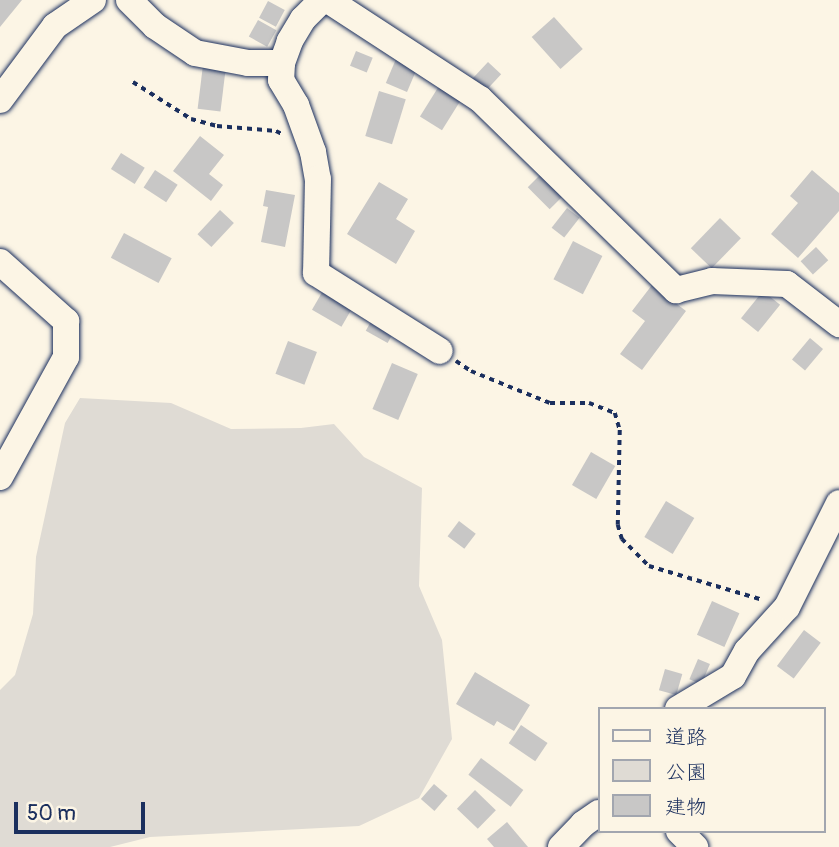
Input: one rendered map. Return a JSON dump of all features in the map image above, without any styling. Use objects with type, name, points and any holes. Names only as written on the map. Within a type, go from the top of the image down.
[{"type":"street","points":[[0,100],[55,26],[93,0]]},
{"type":"street","points":[[129,0],[155,26],[195,53],[248,63],[282,63]]},
{"type":"street","points":[[322,0],[303,19],[282,63],[281,80],[296,105],[313,152],[318,179],[316,273],[440,351]]},
{"type":"street","points":[[328,0],[480,99],[676,290],[712,281],[787,284],[839,324]]},
{"type":"street","points":[[0,262],[66,321],[66,356],[0,477]]},
{"type":"street","points":[[681,707],[733,676],[747,651],[787,607],[839,503]]},
{"type":"street","points":[[561,847],[583,824],[598,814]]},
{"type":"street","points":[[681,833],[695,847]]},
{"type":"path","points":[[133,82],[191,119],[217,126],[276,131],[313,152]]},
{"type":"path","points":[[440,351],[471,371],[550,403],[589,403],[615,413],[620,430],[618,525],[622,539],[649,566],[787,607]]},
{"type":"green space","points":[[80,398],[171,403],[231,429],[301,428],[334,424],[364,457],[422,488],[419,586],[442,640],[452,739],[419,798],[359,826],[150,837],[110,847],[0,847],[0,690],[15,675],[33,614],[36,557],[65,423]]},
{"type":"building","points":[[0,0],[22,0],[0,27]]},
{"type":"building","points":[[268,1],[285,10],[276,27],[259,18]]},
{"type":"building","points":[[554,17],[583,49],[560,69],[532,37]]},
{"type":"building","points":[[258,20],[276,30],[267,47],[249,37]]},
{"type":"building","points":[[356,51],[373,58],[367,73],[350,66]]},
{"type":"building","points":[[396,59],[417,68],[407,92],[386,83]]},
{"type":"building","points":[[488,62],[501,74],[485,92],[472,80]]},
{"type":"building","points":[[203,65],[226,68],[220,111],[198,109]]},
{"type":"building","points":[[439,86],[461,100],[442,130],[420,117]]},
{"type":"building","points":[[379,91],[406,99],[392,144],[365,136]]},
{"type":"building","points":[[200,136],[224,155],[209,174],[223,185],[211,201],[173,171]]},
{"type":"building","points":[[121,153],[145,168],[135,184],[111,169]]},
{"type":"building","points":[[155,170],[178,185],[166,202],[144,188]]},
{"type":"building","points":[[812,170],[839,193],[839,211],[798,258],[771,234],[798,203],[790,196]]},
{"type":"building","points":[[544,171],[566,193],[550,209],[528,187]]},
{"type":"building","points":[[379,182],[408,199],[396,219],[415,231],[396,264],[347,234]]},
{"type":"building","points":[[266,190],[295,195],[285,247],[261,242],[268,207],[263,206]]},
{"type":"building","points":[[567,208],[580,218],[564,238],[552,228]]},
{"type":"building","points":[[220,210],[234,223],[211,247],[197,234]]},
{"type":"building","points":[[720,218],[741,238],[712,268],[691,248]]},
{"type":"building","points":[[124,233],[172,258],[159,283],[111,258]]},
{"type":"building","points":[[573,241],[602,256],[583,294],[553,279]]},
{"type":"building","points":[[816,247],[828,260],[813,274],[801,261]]},
{"type":"building","points":[[652,285],[686,311],[642,370],[620,354],[645,321],[632,311]]},
{"type":"building","points":[[324,289],[353,306],[341,327],[312,310]]},
{"type":"building","points":[[763,291],[780,305],[758,332],[741,318]]},
{"type":"building","points":[[374,316],[396,328],[388,343],[366,331]]},
{"type":"building","points":[[810,338],[823,349],[805,370],[792,359]]},
{"type":"building","points":[[288,341],[317,352],[304,385],[275,374]]},
{"type":"building","points":[[392,363],[418,374],[398,420],[372,409]]},
{"type":"building","points":[[591,452],[615,466],[596,499],[572,485]]},
{"type":"building","points":[[666,501],[694,518],[673,554],[644,537]]},
{"type":"building","points":[[459,521],[476,534],[464,549],[448,536]]},
{"type":"building","points":[[712,601],[739,613],[724,647],[697,635]]},
{"type":"building","points":[[804,630],[821,643],[794,679],[777,666]]},
{"type":"building","points":[[698,659],[710,664],[701,684],[689,679]]},
{"type":"building","points":[[665,669],[682,674],[676,695],[659,690]]},
{"type":"building","points":[[475,672],[530,705],[514,731],[497,721],[494,726],[456,704]]},
{"type":"building","points":[[521,725],[548,743],[535,761],[509,743]]},
{"type":"building","points":[[481,758],[523,790],[511,807],[468,775]]},
{"type":"building","points":[[434,784],[448,796],[434,811],[421,799]]},
{"type":"building","points":[[475,790],[496,810],[478,829],[457,809]]},
{"type":"building","points":[[507,822],[528,847],[494,847],[487,839]]}]
